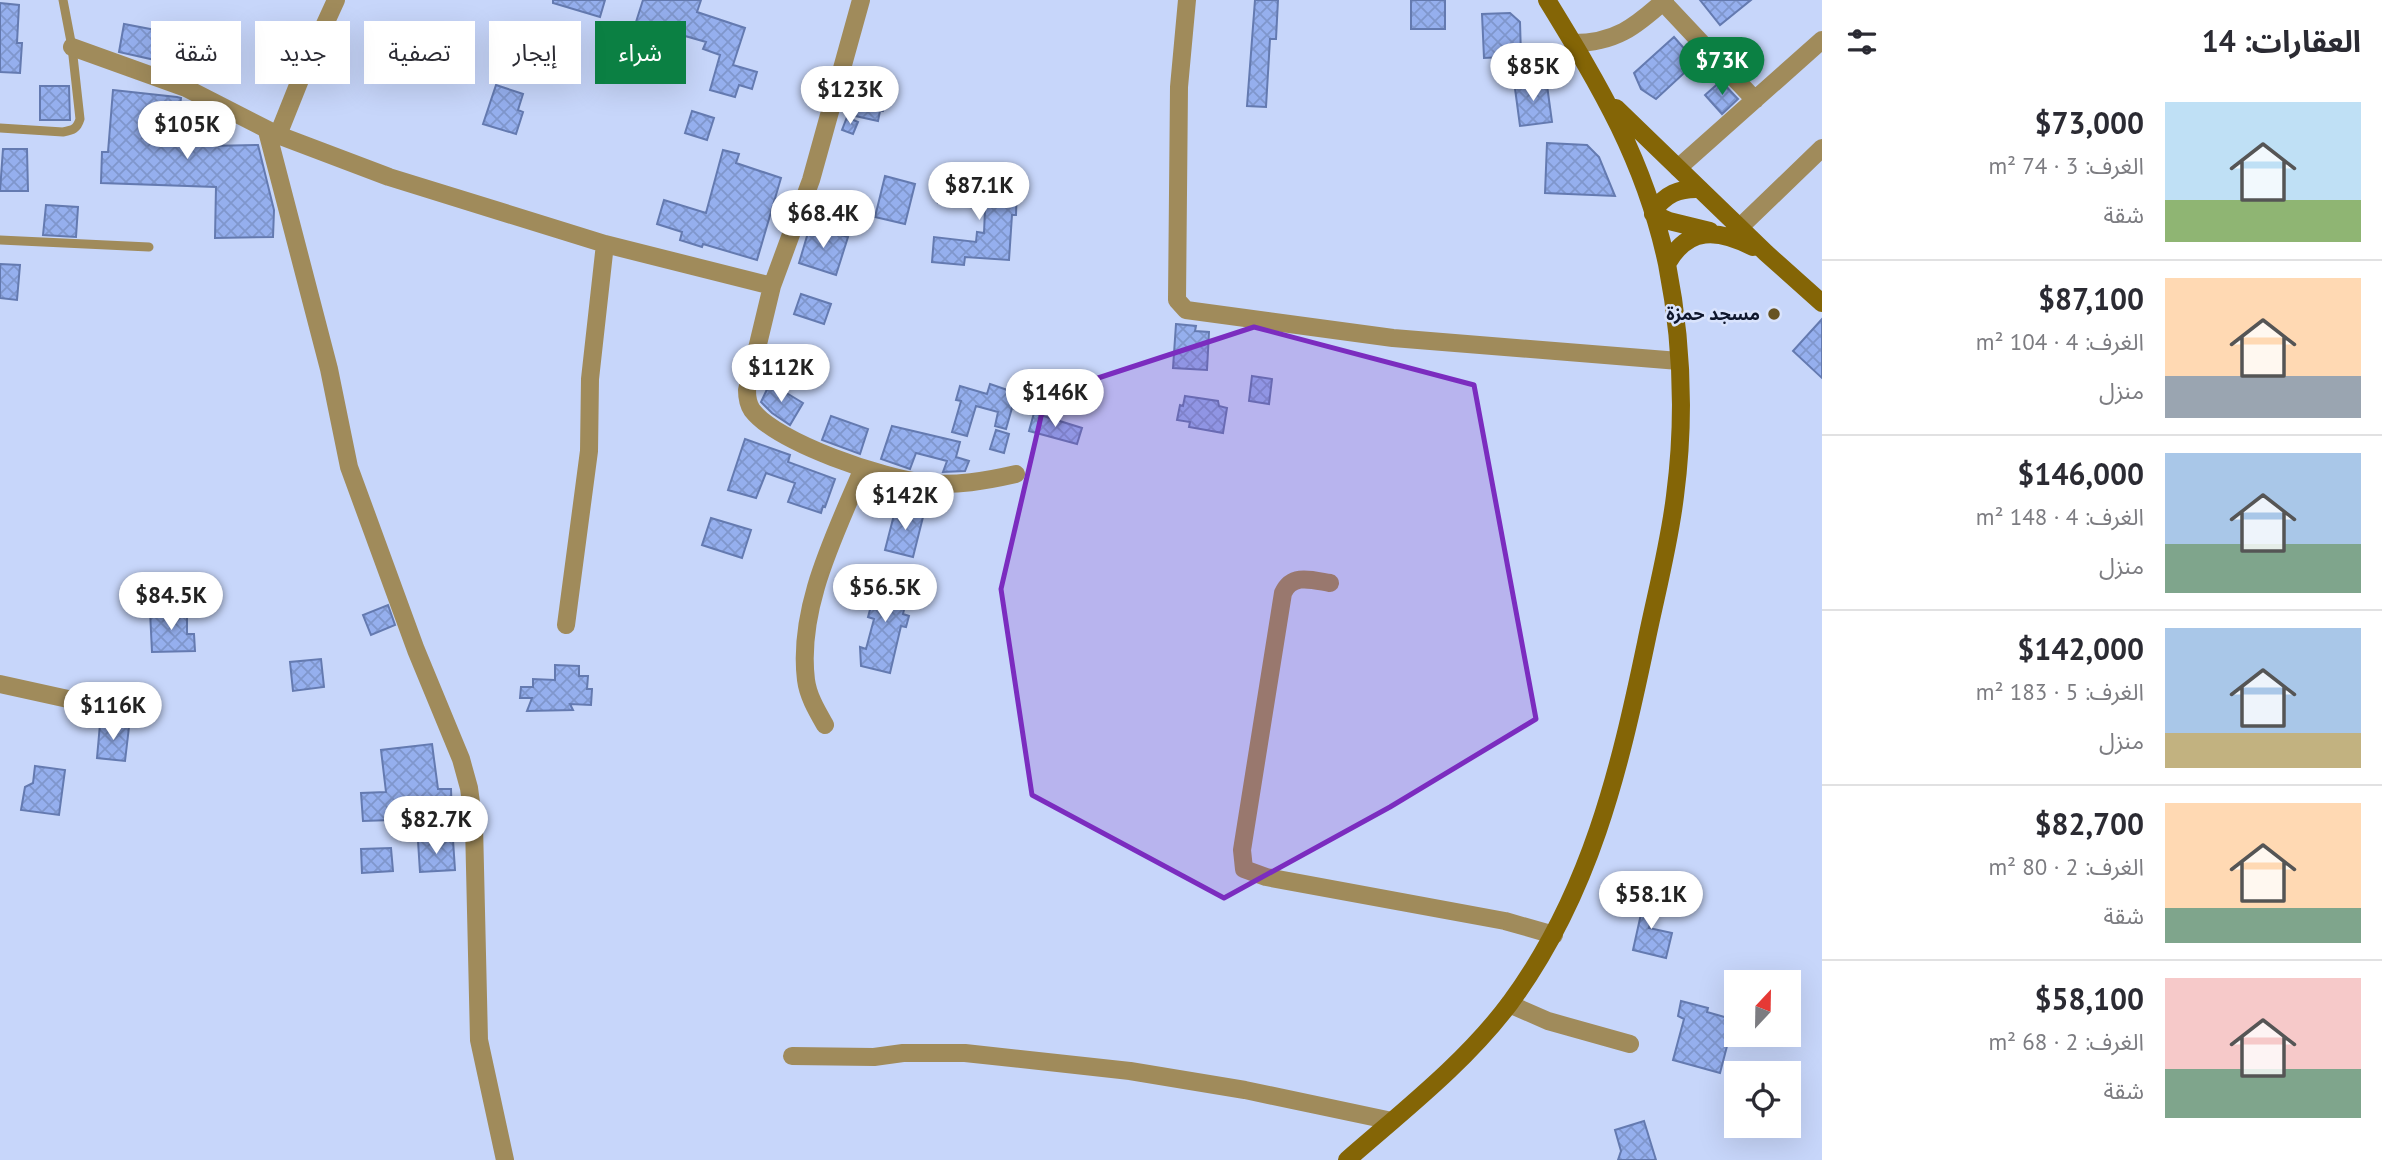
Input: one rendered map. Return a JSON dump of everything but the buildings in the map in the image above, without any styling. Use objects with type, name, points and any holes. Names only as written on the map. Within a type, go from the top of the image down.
[{"type":"main road","points":[[1347,1160],[1479,1041],[1509,1004],[1554,935],[1580,882],[1608,804],[1634,696],[1675,497],[1680,441],[1679,361],[1667,264],[1632,153],[1607,100],[1547,0]]},
{"type":"main road","points":[[1607,100],[1739,228],[1822,303]]},
{"type":"main road","points":[[1653,213],[1668,195],[1678,190],[1700,190]]},
{"type":"main road","points":[[1653,213],[1669,221],[1738,239],[1766,253]]},
{"type":"main road","points":[[1667,264],[1685,242],[1703,234],[1713,233]]},
{"type":"street","points":[[336,0],[273,133],[329,369],[349,467],[416,650],[461,759],[468,788],[474,825],[479,1040],[505,1160]]},
{"type":"street","points":[[861,0],[811,180],[772,286],[747,390],[747,400],[759,418],[795,441],[863,468],[924,483],[975,484],[1016,474]]},
{"type":"street","points":[[1187,0],[1179,87],[1177,300],[1181,307],[1186,310],[1393,338],[1679,361]]},
{"type":"street","points":[[1573,43],[1600,41],[1626,31],[1664,1],[1755,100]]},
{"type":"street","points":[[1678,168],[1822,40]]},
{"type":"street","points":[[72,47],[186,88],[273,133],[389,177],[605,244],[772,286]]},
{"type":"street","points":[[1739,228],[1822,148]]},
{"type":"street","points":[[566,625],[589,451],[590,379],[605,244]]},
{"type":"street","points":[[825,725],[809,695],[806,680],[810,609],[829,550],[863,468]]},
{"type":"street","points":[[1330,583],[1294,580],[1287,585],[1283,593],[1242,850],[1244,869],[1266,877],[1505,921],[1554,935]]},
{"type":"street","points":[[0,684],[118,710]]},
{"type":"street","points":[[1509,1004],[1548,1021],[1630,1044]]},
{"type":"street","points":[[792,1056],[874,1057],[903,1053],[965,1053],[1116,1069],[1245,1090],[1392,1121]]},
{"type":"lane","points":[[0,128],[63,132],[73,130],[78,125],[80,118],[72,47],[63,0]]},
{"type":"lane","points":[[0,240],[149,247]]},
{"type":"highlighted area","points":[[1254,327],[1474,385],[1536,719],[1390,807],[1224,898],[1032,795],[1001,589],[1046,395]]},
{"type":"place","name":"مسجد حمزة","points":[[1774,314]]}]
